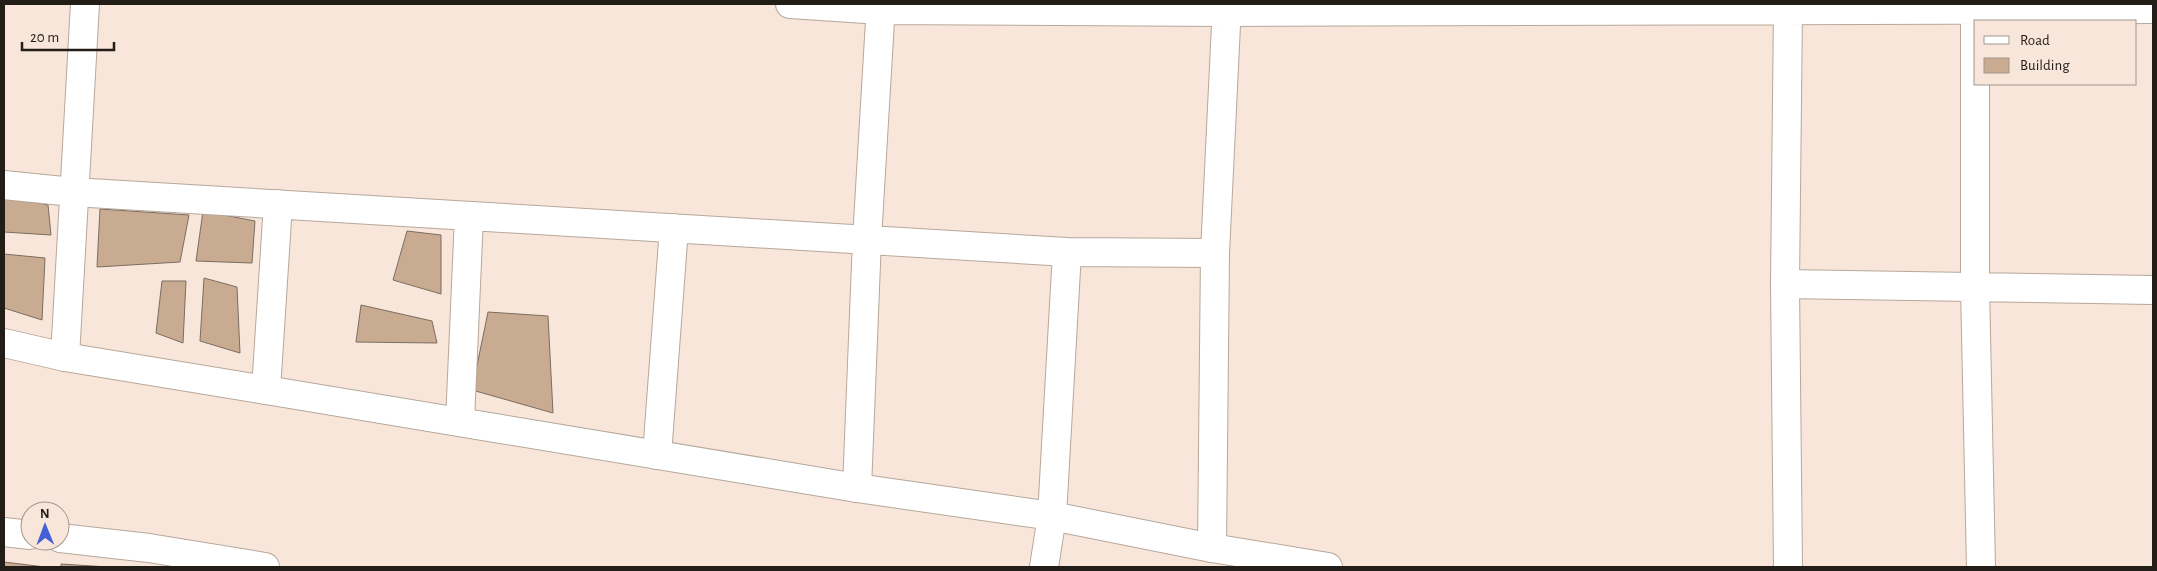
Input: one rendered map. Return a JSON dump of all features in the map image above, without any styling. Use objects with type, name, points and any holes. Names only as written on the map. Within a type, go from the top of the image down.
[{"type":"street","points":[[65,357],[85,4]]},
{"type":"street","points":[[790,4],[881,7],[1654,7],[1788,10],[1861,6],[1975,9],[2046,6],[2153,9]]},
{"type":"street","points":[[857,488],[867,239],[881,7]]},
{"type":"street","points":[[1212,548],[1215,253],[1227,8]]},
{"type":"street","points":[[1975,9],[1975,20]]},
{"type":"street","points":[[1788,10],[1785,284],[1788,567]]},
{"type":"street","points":[[1975,85],[1975,287],[1981,567]]},
{"type":"street","points":[[4,185],[73,192],[1067,252],[1215,253]]},
{"type":"street","points":[[266,390],[278,204]]},
{"type":"street","points":[[460,422],[468,216]]},
{"type":"street","points":[[657,455],[674,228]]},
{"type":"street","points":[[1045,562],[1052,516],[1067,252]]},
{"type":"street","points":[[1785,284],[2153,290]]},
{"type":"street","points":[[4,343],[65,357],[657,455],[857,488],[1052,516],[1212,548],[1328,567]]},
{"type":"street","points":[[4,532],[20,534]]},
{"type":"street","points":[[70,540],[149,558],[265,567]]},
{"type":"building","points":[[4,195],[48,205],[51,235],[4,232]]},
{"type":"building","points":[[100,209],[189,215],[180,262],[97,267]]},
{"type":"building","points":[[203,211],[255,221],[252,263],[196,261]]},
{"type":"building","points":[[407,231],[441,235],[441,294],[393,280]]},
{"type":"building","points":[[4,254],[45,258],[42,320],[4,308]]},
{"type":"building","points":[[204,278],[237,287],[240,353],[200,341]]},
{"type":"building","points":[[162,281],[186,281],[183,343],[156,333]]},
{"type":"building","points":[[361,305],[432,321],[437,343],[356,342]]},
{"type":"building","points":[[488,312],[548,316],[553,413],[472,390]]},
{"type":"building","points":[[4,562],[45,567],[4,567]]},
{"type":"building","points":[[61,564],[108,567],[61,567]]}]
